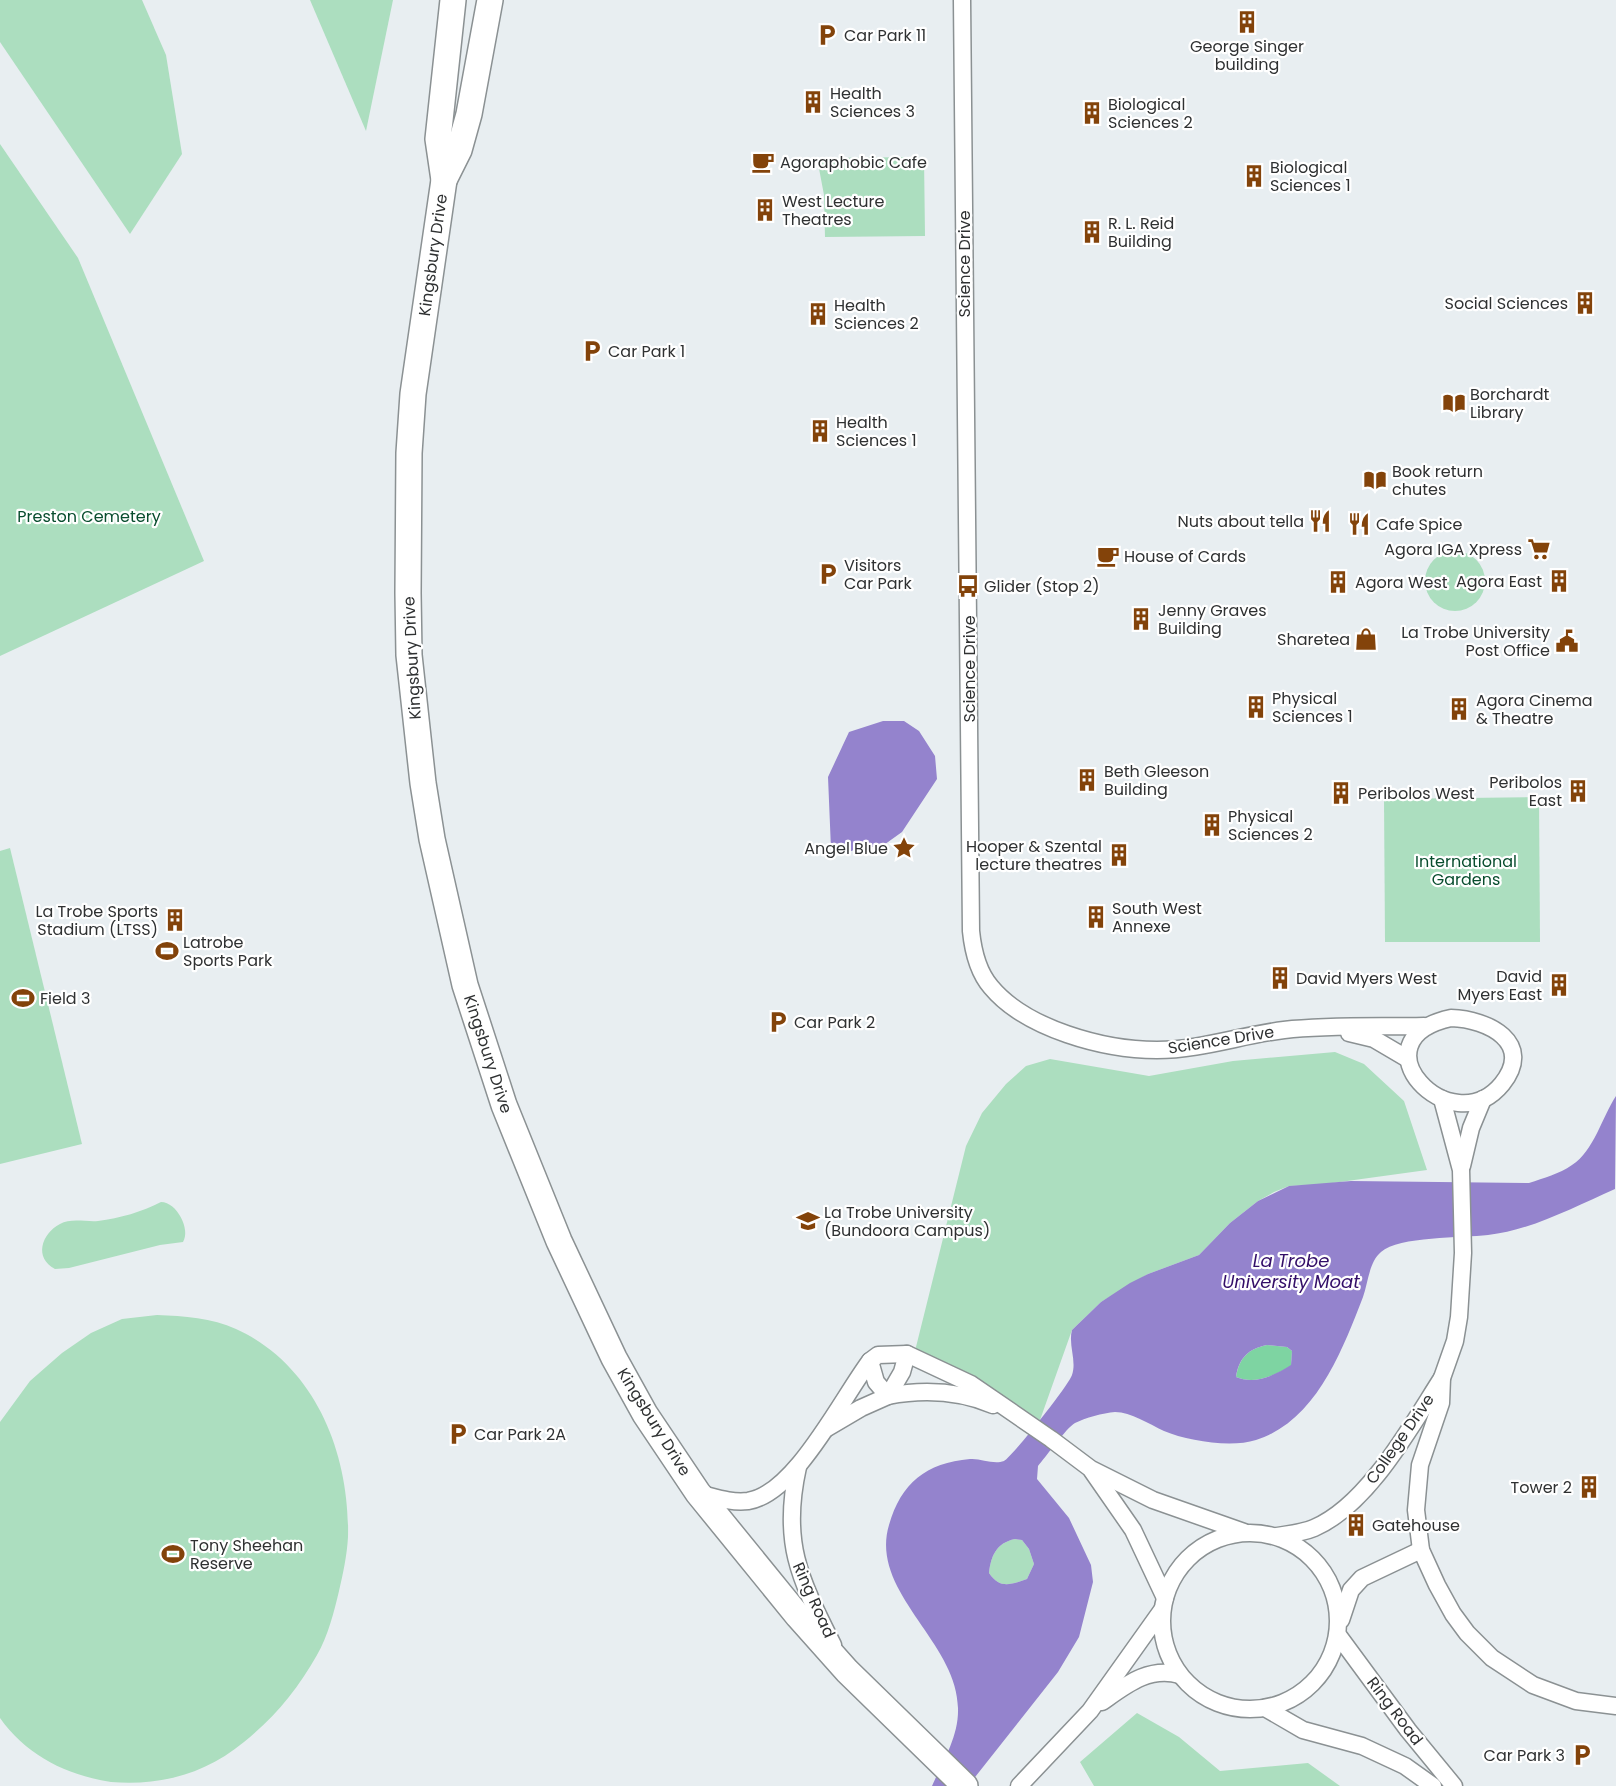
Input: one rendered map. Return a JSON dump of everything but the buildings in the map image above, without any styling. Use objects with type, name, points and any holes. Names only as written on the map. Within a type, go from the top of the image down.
[{"type":"main road","name":"Kingsbury Drive","points":[[453,0],[438,139],[444,180],[413,394],[407,525],[409,655],[416,724],[432,839],[465,985],[510,1121],[563,1250],[609,1349],[645,1414],[698,1493],[798,1616],[847,1672],[965,1786]]},
{"type":"main road","name":"Kingsbury Drive","points":[[444,180],[459,150],[468,114],[490,0]]},
{"type":"street","name":"Science Drive","points":[[962,0],[971,931],[976,959],[991,987],[1023,1016],[1060,1030],[1121,1048],[1158,1050],[1194,1047],[1253,1034],[1320,1028],[1424,1026]]},
{"type":"street","points":[[1451,1018],[1467,1019],[1498,1031],[1507,1041],[1514,1054],[1512,1070],[1500,1086],[1483,1099],[1455,1103],[1442,1099],[1425,1088],[1416,1079],[1408,1059],[1410,1043],[1416,1033],[1424,1026],[1451,1018]]},
{"type":"street","name":"Science Drive","points":[[1320,1028],[1374,1039],[1408,1059]]},
{"type":"street","name":"College Drive","points":[[1442,1099],[1461,1170]]},
{"type":"street","name":"College Drive","points":[[1277,1536],[1315,1528],[1344,1508],[1386,1464],[1442,1378],[1454,1341],[1459,1317],[1462,1245],[1461,1170],[1471,1128],[1483,1099]]},
{"type":"street","name":"Ring Road","points":[[698,1493],[729,1501],[749,1500],[764,1494],[798,1467],[870,1361],[878,1355],[906,1354],[971,1384],[1016,1414],[1091,1469],[1153,1500],[1244,1532]]},
{"type":"street","points":[[870,1361],[876,1382],[888,1396],[902,1372],[906,1354]]},
{"type":"street","name":"College Drive","points":[[1442,1378],[1441,1403],[1420,1465],[1416,1510],[1421,1550],[1437,1585],[1453,1614],[1467,1632],[1492,1658],[1533,1686],[1576,1701],[1616,1706]]},
{"type":"street","name":"Ring Road","points":[[825,1429],[861,1408],[888,1396],[910,1392],[955,1394],[980,1400],[1016,1414]]},
{"type":"street","name":"Ring Road","points":[[798,1467],[792,1500],[792,1548],[800,1576],[847,1672]]},
{"type":"street","name":"Ring Road","points":[[1091,1469],[1133,1530],[1164,1604]]},
{"type":"street","points":[[1339,1629],[1335,1594],[1323,1569],[1302,1549],[1277,1536],[1244,1532],[1223,1536],[1203,1546],[1192,1555],[1173,1577],[1164,1604],[1162,1633],[1169,1655],[1180,1675],[1193,1688],[1209,1699],[1236,1708],[1264,1708],[1291,1700],[1313,1683],[1330,1661],[1351,1590],[1362,1578],[1421,1550]]},
{"type":"street","points":[[1019,1786],[1090,1711],[1164,1604]]},
{"type":"street","name":"Ring Road","points":[[1339,1629],[1408,1730],[1454,1786]]},
{"type":"street","points":[[1090,1711],[1131,1682],[1148,1674],[1171,1672],[1180,1675]]},
{"type":"street","name":"Ring Road","points":[[1264,1708],[1303,1730],[1362,1746],[1405,1766],[1433,1786]]},
{"type":"green space","points":[[0,0],[142,0],[166,55],[182,154],[130,234],[0,42]]},
{"type":"green space","points":[[310,0],[393,0],[366,131]]},
{"type":"green space","name":"Preston Cemetery","points":[[0,144],[78,258],[204,561],[0,656]]},
{"type":"green space","points":[[924,157],[925,236],[825,237],[824,195],[817,158]]},
{"type":"green space","points":[[1455,551],[1471,556],[1476,560],[1480,565],[1485,581],[1480,597],[1476,602],[1471,606],[1455,611],[1439,606],[1434,602],[1430,597],[1425,581],[1430,565],[1434,560],[1439,556]]},
{"type":"green space","name":"International Gardens","points":[[1539,797],[1540,942],[1385,942],[1384,799]]},
{"type":"green space","name":"Field 3","points":[[10,848],[82,1144],[0,1164],[0,851]]},
{"type":"green space","points":[[1335,1052],[1364,1064],[1404,1101],[1427,1170],[1318,1185],[1289,1186],[1274,1192],[1258,1201],[1230,1223],[1199,1255],[1148,1274],[1101,1302],[1072,1330],[1040,1420],[915,1351],[966,1146],[982,1113],[1006,1084],[1026,1066],[1050,1059],[1149,1076],[1233,1061]]},
{"type":"green space","points":[[161,1202],[167,1203],[177,1211],[181,1218],[185,1231],[183,1242],[160,1245],[69,1268],[55,1269],[44,1259],[42,1246],[48,1234],[53,1228],[64,1222],[98,1221],[114,1218],[139,1212]]},
{"type":"green space","name":"Tony Sheehan Reserve","points":[[157,1315],[198,1318],[236,1329],[264,1345],[287,1365],[307,1388],[322,1415],[334,1444],[342,1474],[347,1505],[348,1537],[335,1607],[321,1648],[310,1668],[275,1713],[244,1742],[229,1753],[198,1770],[165,1780],[129,1783],[111,1782],[78,1774],[48,1761],[22,1743],[0,1718],[0,1422],[30,1381],[62,1353],[91,1333],[122,1319]]},
{"type":"green space","points":[[1267,1345],[1287,1347],[1292,1351],[1291,1366],[1265,1378],[1250,1380],[1236,1377],[1239,1365],[1246,1355],[1255,1349]]},
{"type":"green space","points":[[1015,1539],[1022,1540],[1029,1549],[1034,1564],[1027,1579],[1010,1584],[1001,1584],[989,1573],[991,1561],[999,1547]]},
{"type":"green space","points":[[1137,1713],[1179,1737],[1220,1771],[1308,1763],[1340,1786],[1094,1786],[1080,1762]]},
{"type":"water","points":[[883,721],[904,721],[919,731],[935,756],[937,779],[902,832],[881,847],[861,847],[844,854],[831,849],[828,777],[849,732]]},
{"type":"water","name":"La Trobe University Moat","points":[[1616,1096],[1615,1189],[1553,1217],[1521,1228],[1488,1235],[1416,1240],[1390,1247],[1381,1252],[1371,1267],[1363,1297],[1346,1339],[1324,1382],[1311,1401],[1277,1431],[1246,1442],[1210,1442],[1174,1435],[1134,1416],[1115,1412],[1105,1413],[1075,1423],[1061,1436],[1038,1466],[1037,1479],[1069,1518],[1091,1565],[1093,1582],[1079,1637],[1058,1672],[968,1786],[932,1786],[953,1738],[958,1718],[958,1708],[954,1684],[944,1661],[902,1595],[891,1572],[886,1549],[889,1525],[894,1510],[908,1487],[917,1478],[940,1465],[970,1459],[1000,1462],[1009,1457],[1040,1420],[1072,1375],[1074,1364],[1071,1341],[1072,1330],[1101,1302],[1130,1283],[1148,1274],[1199,1255],[1230,1223],[1258,1201],[1289,1186],[1351,1181],[1529,1183],[1562,1171],[1580,1159],[1592,1143]],"holes":[[[1267,1345],[1287,1347],[1292,1351],[1291,1365],[1265,1378],[1250,1380],[1236,1377],[1239,1365],[1246,1355],[1255,1349]],[[1015,1539],[1022,1540],[1029,1549],[1034,1564],[1027,1579],[1010,1584],[1001,1584],[989,1573],[991,1561],[999,1547]]]},
{"type":"place","name":"George Singer building","points":[[1247,22]]},
{"type":"place","name":"Car Park 11","points":[[827,35]]},
{"type":"place","name":"Health Sciences 3","points":[[813,102]]},
{"type":"place","name":"Biological Sciences 2","points":[[1092,113]]},
{"type":"place","name":"Agoraphobic Cafe","points":[[763,162]]},
{"type":"place","name":"Biological Sciences 1","points":[[1254,176]]},
{"type":"place","name":"West Lecture Theatres","points":[[765,210]]},
{"type":"place","name":"R. L. Reid Building","points":[[1092,232]]},
{"type":"place","name":"Social Sciences","points":[[1585,303]]},
{"type":"place","name":"Health Sciences 2","points":[[818,314]]},
{"type":"place","name":"Car Park 1","points":[[592,351]]},
{"type":"place","name":"Borchardt Library","points":[[1454,403]]},
{"type":"place","name":"Health Sciences 1","points":[[820,431]]},
{"type":"place","name":"Book return chutes","points":[[1375,480]]},
{"type":"place","name":"Nuts about tella","points":[[1320,521]]},
{"type":"place","name":"Cafe Spice","points":[[1359,524]]},
{"type":"place","name":"Agora IGA Xpress","points":[[1539,549]]},
{"type":"place","name":"House of Cards","points":[[1108,556]]},
{"type":"place","name":"Visitors Car Park","points":[[828,574]]},
{"type":"place","name":"Agora East","points":[[1559,581]]},
{"type":"place","name":"Agora West","points":[[1338,582]]},
{"type":"place","name":"Glider (Stop 2)","points":[[968,586]]},
{"type":"place","name":"Jenny Graves Building","points":[[1141,619]]},
{"type":"place","name":"Sharetea","points":[[1366,639]]},
{"type":"place","name":"La Trobe University Post Office","points":[[1567,641]]},
{"type":"place","name":"Physical Sciences 1","points":[[1256,707]]},
{"type":"place","name":"Agora Cinema & Theatre","points":[[1459,709]]},
{"type":"place","name":"Beth Gleeson Building","points":[[1087,780]]},
{"type":"place","name":"Peribolos East","points":[[1578,791]]},
{"type":"place","name":"Peribolos West","points":[[1341,793]]},
{"type":"place","name":"Physical Sciences 2","points":[[1212,825]]},
{"type":"place","name":"Angel Blue","points":[[904,848]]},
{"type":"place","name":"Hooper & Szental lecture theatres","points":[[1119,855]]},
{"type":"place","name":"South West Annexe","points":[[1096,917]]},
{"type":"place","name":"La Trobe Sports Stadium (LTSS)","points":[[175,920]]},
{"type":"place","name":"Latrobe Sports Park","points":[[167,951]]},
{"type":"place","name":"David Myers West","points":[[1280,978]]},
{"type":"place","name":"David Myers East","points":[[1559,985]]},
{"type":"place","name":"Field 3","points":[[23,998]]},
{"type":"place","name":"Car Park 2","points":[[778,1022]]},
{"type":"place","name":"La Trobe University (Bundoora Campus)","points":[[808,1221]]},
{"type":"place","name":"Car Park 2A","points":[[458,1434]]},
{"type":"place","name":"Tower 2","points":[[1589,1487]]},
{"type":"place","name":"Gatehouse","points":[[1356,1525]]},
{"type":"place","name":"Tony Sheehan Reserve","points":[[173,1554]]},
{"type":"place","name":"Car Park 3","points":[[1582,1755]]}]
